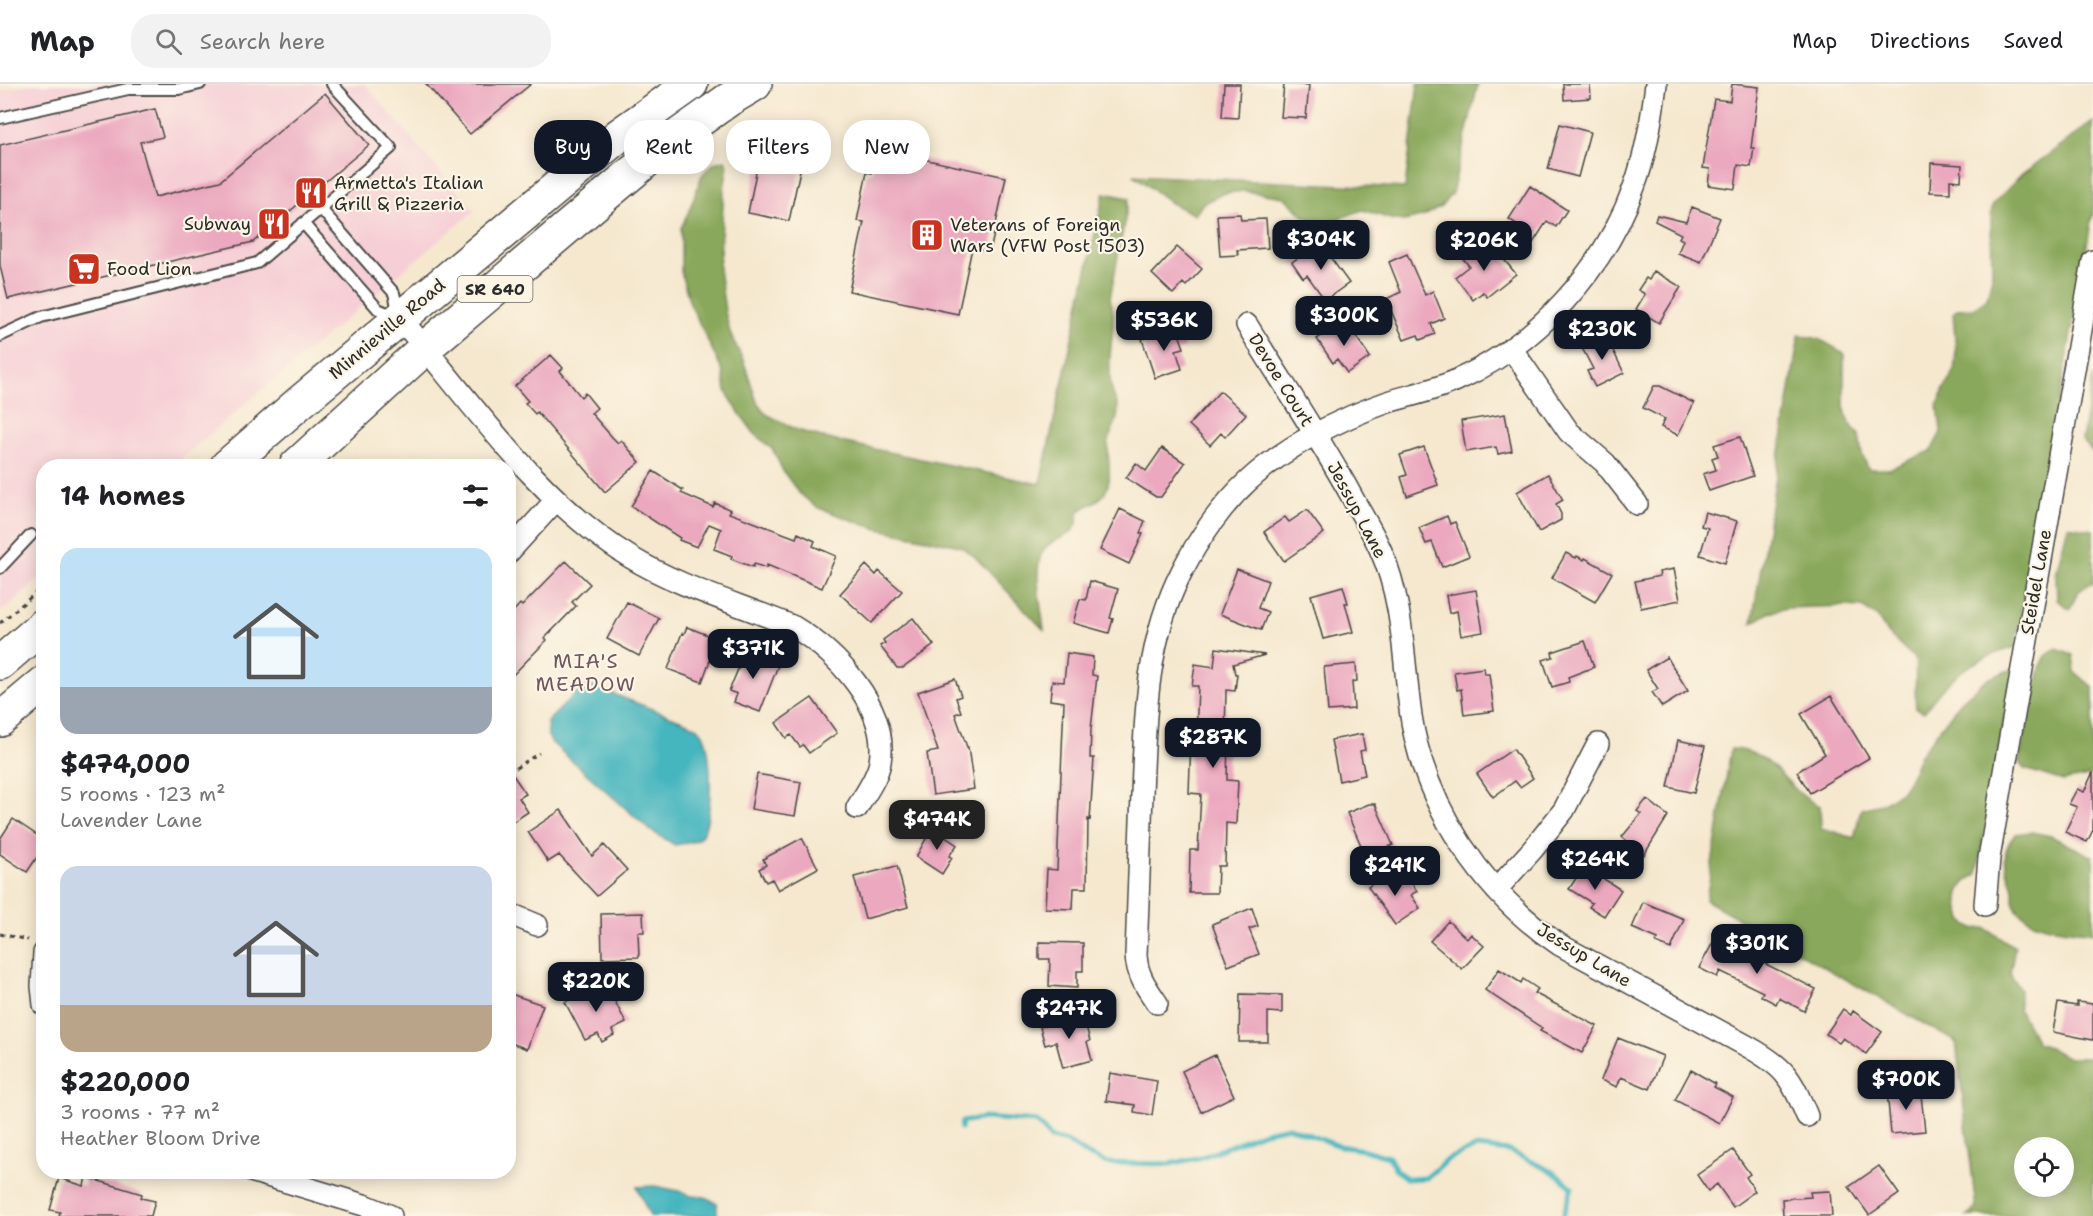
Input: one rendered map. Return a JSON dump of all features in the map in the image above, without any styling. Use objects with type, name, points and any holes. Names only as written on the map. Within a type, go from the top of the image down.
[{"type":"main road","name":"Minnieville Road","points":[[235,459],[618,136],[691,84]]},
{"type":"main road","name":"SR 640","points":[[304,459],[425,348],[669,142],[728,100],[755,84]]},
{"type":"main road","points":[[0,654],[36,629]]},
{"type":"main road","points":[[0,663],[36,631]]},
{"type":"main road","points":[[0,720],[36,690]]},
{"type":"street","points":[[1157,1003],[1141,980],[1136,955],[1146,701],[1157,634],[1182,570],[1231,499],[1265,467],[1357,414],[1456,381],[1512,348],[1552,313],[1599,255],[1619,222],[1634,187],[1644,152],[1656,84]]},
{"type":"street","name":"Steidel Lane","points":[[1985,905],[1989,858],[2093,261]]},
{"type":"street","points":[[400,318],[556,500],[607,542],[632,558],[685,584],[794,627],[809,636],[837,660],[866,699],[880,742],[879,766],[857,808]]},
{"type":"street","name":"Devoe Court","points":[[1247,325],[1316,436]]},
{"type":"street","points":[[1512,348],[1569,432],[1605,464],[1637,504]]},
{"type":"street","name":"Jessup Lane","points":[[1316,436],[1367,525],[1388,571],[1403,634],[1415,738],[1429,782],[1459,840],[1496,890],[1540,932],[1748,1046],[1777,1065],[1794,1086],[1807,1116]]},
{"type":"street","points":[[516,544],[556,500]]},
{"type":"street","points":[[1496,890],[1533,849],[1563,810],[1598,744]]},
{"type":"street","points":[[516,916],[537,925]]},
{"type":"street","points":[[277,1179],[367,1206],[391,1216]]},
{"type":"lane","points":[[0,118],[128,88],[179,88],[200,84]]},
{"type":"lane","points":[[0,336],[41,317],[257,263],[391,148],[332,84]]},
{"type":"lane","points":[[320,208],[394,293],[400,318]]},
{"type":"lane","points":[[303,223],[378,309],[400,318]]},
{"type":"lane","points":[[0,568],[31,535]]},
{"type":"path","points":[[0,623],[36,593]]},
{"type":"path","points":[[516,768],[539,753]]},
{"type":"path","points":[[0,934],[36,946]]},
{"type":"shaded area","points":[[28,84],[365,84],[474,211],[180,459],[36,459],[36,582],[0,613],[0,91]]},
{"type":"green space","points":[[1418,84],[1478,84],[1452,193],[1441,207],[1424,216],[1405,221],[1363,210],[1323,224],[1305,217],[1284,197],[1244,191],[1225,193],[1203,203],[1195,215],[1171,203],[1134,175],[1405,188]]},
{"type":"green space","points":[[2093,122],[2093,211],[2015,647],[1985,658],[1963,670],[1953,678],[1924,712],[1916,708],[1915,659],[1889,634],[1876,616],[1862,607],[1787,608],[1770,612],[1752,623],[1799,335],[1819,339],[1844,353],[1844,406],[1848,421],[1859,435],[1862,455],[1869,469],[1889,469],[1931,451],[1941,432],[1938,405],[1954,372],[1956,351],[1953,313],[1958,309],[1974,308],[1987,298],[1992,277],[1991,215],[1993,204],[2022,174]]},
{"type":"green space","points":[[726,162],[719,269],[725,311],[730,333],[744,362],[757,402],[766,414],[797,430],[836,441],[1040,484],[1104,193],[1129,198],[1110,298],[1113,326],[1110,380],[1118,412],[1108,446],[1109,480],[1104,494],[1078,512],[1077,523],[1073,530],[1050,543],[1043,551],[1038,568],[1038,578],[1044,630],[974,556],[960,546],[874,528],[816,507],[798,492],[783,471],[773,450],[754,433],[738,411],[726,391],[723,372],[690,304],[681,272],[681,228],[702,175],[714,174],[714,163]]},
{"type":"green space","points":[[2093,376],[2093,452],[2082,440]]},
{"type":"green space","points":[[2068,526],[2093,530],[2093,584],[2091,583],[2078,592],[2070,609],[2057,600],[2056,573]]},
{"type":"green space","points":[[2056,649],[2073,655],[2075,672],[2093,687],[2093,775],[2063,781],[2025,769],[2019,761],[2040,668],[2046,656]]},
{"type":"green space","points":[[2013,669],[1977,875],[1963,885],[1959,892],[1959,908],[1961,915],[1972,929],[1985,928],[2015,947],[2010,974],[2020,990],[2019,1010],[2037,1042],[2069,1058],[2093,1058],[2093,1216],[1966,1216],[1976,1208],[1956,1042],[1706,900],[1731,749],[1747,751],[1759,756],[1797,791],[1820,806],[1821,828],[1854,838],[1861,809],[1882,804],[1901,792],[1920,755],[1961,701],[1987,679]]},
{"type":"green space","points":[[2031,832],[2051,836],[2093,855],[2093,933],[2049,927],[2027,919],[2019,912],[2013,901],[2013,888],[2006,865],[2006,854],[2015,834]]},
{"type":"water","points":[[590,685],[693,725],[702,733],[709,755],[710,801],[705,828],[699,838],[675,845],[651,831],[552,743],[548,736],[547,722],[577,692]]},
{"type":"water","points":[[655,1186],[691,1196],[705,1197],[717,1203],[717,1216],[650,1216],[637,1187]]},
{"type":"building","points":[[426,84],[531,84],[470,134]]},
{"type":"building","points":[[1224,84],[1240,84],[1238,118],[1222,117]]},
{"type":"building","points":[[1284,84],[1309,85],[1306,118],[1281,117]]},
{"type":"building","points":[[1563,84],[1590,84],[1591,98],[1564,100]]},
{"type":"building","points":[[1732,84],[1759,87],[1751,148],[1754,148],[1751,167],[1738,165],[1735,189],[1708,185],[1710,169],[1703,168],[1714,99],[1730,101]]},
{"type":"building","points":[[325,93],[369,145],[253,242],[8,299],[0,266],[0,145],[155,109],[163,137],[140,142],[155,197],[220,181]]},
{"type":"building","points":[[1560,124],[1590,132],[1578,177],[1548,169]]},
{"type":"building","name":"Veterans of Foreign Wars (VFW Post 1503)","points":[[930,161],[1006,177],[990,252],[972,248],[958,314],[849,291],[864,222],[857,221],[867,174],[930,174]]},
{"type":"building","points":[[1931,163],[1962,165],[1961,181],[1950,180],[1950,193],[1930,192]]},
{"type":"building","points":[[756,174],[799,174],[789,221],[748,213]]},
{"type":"building","points":[[1530,186],[1567,210],[1556,227],[1547,221],[1533,243],[1517,232],[1521,227],[1509,219]]},
{"type":"building","points":[[1692,207],[1720,218],[1701,262],[1678,253],[1683,240],[1679,238],[1681,234],[1655,221],[1657,215],[1686,222]]},
{"type":"building","points":[[1240,214],[1241,220],[1266,219],[1268,248],[1237,250],[1238,255],[1220,256],[1217,215]]},
{"type":"building","points":[[1320,243],[1349,283],[1325,300],[1307,275],[1303,278],[1292,262]]},
{"type":"building","points":[[1492,245],[1516,274],[1487,297],[1483,292],[1473,300],[1455,277],[1469,266],[1461,256],[1473,247],[1479,255]]},
{"type":"building","points":[[1177,247],[1202,269],[1186,286],[1183,283],[1173,294],[1152,274]]},
{"type":"building","points":[[1407,254],[1425,295],[1433,291],[1444,318],[1431,324],[1435,334],[1420,340],[1418,335],[1404,340],[1386,299],[1401,292],[1389,262]]},
{"type":"building","points":[[1654,271],[1681,287],[1659,323],[1636,309],[1645,294],[1638,290],[1646,278],[1649,280]]},
{"type":"building","points":[[1345,320],[1370,357],[1347,373],[1337,359],[1333,363],[1317,339]]},
{"type":"building","points":[[1177,328],[1184,348],[1176,350],[1182,369],[1155,378],[1142,339]]},
{"type":"building","points":[[1605,334],[1624,373],[1595,387],[1587,371],[1593,369],[1581,346]]},
{"type":"building","points":[[551,355],[563,368],[560,371],[581,397],[585,393],[597,408],[591,413],[618,443],[621,440],[640,462],[605,492],[537,412],[535,414],[525,403],[528,401],[515,386]]},
{"type":"building","points":[[1654,386],[1660,386],[1694,403],[1678,435],[1661,427],[1665,419],[1643,408]]},
{"type":"building","points":[[1220,391],[1246,414],[1225,437],[1221,433],[1210,445],[1189,425]]},
{"type":"building","points":[[1505,414],[1512,451],[1498,454],[1496,447],[1466,452],[1461,421]]},
{"type":"building","points":[[1740,437],[1753,476],[1709,491],[1703,474],[1716,470],[1712,458],[1718,456],[1714,445]]},
{"type":"building","points":[[1424,447],[1438,485],[1407,496],[1401,477],[1407,475],[1400,455]]},
{"type":"building","points":[[1162,448],[1185,463],[1161,497],[1156,497],[1126,478],[1136,463],[1146,471]]},
{"type":"building","points":[[653,471],[683,490],[681,493],[713,507],[715,503],[731,510],[729,513],[796,538],[798,533],[815,541],[813,546],[836,556],[822,588],[767,565],[766,568],[754,564],[753,567],[731,559],[732,556],[714,549],[721,529],[709,524],[697,547],[679,540],[680,538],[631,506]]},
{"type":"building","points":[[1548,474],[1563,500],[1556,504],[1561,520],[1539,532],[1517,492]]},
{"type":"building","points":[[1120,509],[1145,521],[1140,533],[1143,534],[1129,564],[1100,550]]},
{"type":"building","points":[[1307,510],[1324,533],[1284,561],[1264,532],[1285,517],[1289,522]]},
{"type":"building","points":[[1705,512],[1737,521],[1725,563],[1700,555],[1708,528],[1701,526]]},
{"type":"building","points":[[1447,516],[1450,524],[1455,522],[1469,556],[1442,567],[1432,542],[1426,544],[1419,528]]},
{"type":"building","points":[[1566,553],[1576,558],[1577,556],[1584,560],[1585,558],[1612,573],[1595,602],[1552,578]]},
{"type":"building","points":[[566,561],[590,584],[572,602],[576,606],[516,672],[516,608],[520,604],[522,606]]},
{"type":"building","points":[[866,565],[876,575],[879,571],[902,591],[872,623],[840,594]]},
{"type":"building","points":[[1237,569],[1268,581],[1258,608],[1268,612],[1261,630],[1220,614]]},
{"type":"building","points":[[1674,569],[1680,600],[1641,608],[1635,581],[1660,576],[1659,572]]},
{"type":"building","points":[[1090,581],[1118,589],[1110,618],[1113,619],[1109,633],[1073,623],[1080,599],[1086,600]]},
{"type":"building","points":[[1343,586],[1353,632],[1323,639],[1311,595]]},
{"type":"building","points":[[1476,590],[1483,632],[1461,636],[1457,611],[1449,613],[1446,595]]},
{"type":"building","points":[[627,602],[659,618],[639,656],[607,639]]},
{"type":"building","points":[[913,618],[934,645],[903,668],[897,668],[880,646],[885,643],[883,640]]},
{"type":"building","points":[[687,627],[718,639],[702,682],[668,669],[682,633],[684,634]]},
{"type":"building","points":[[1585,641],[1594,667],[1568,677],[1569,682],[1552,687],[1543,660],[1553,657],[1552,652]]},
{"type":"building","points":[[1216,648],[1265,655],[1233,664],[1235,674],[1237,674],[1235,691],[1226,690],[1225,739],[1228,739],[1227,780],[1238,781],[1236,824],[1226,823],[1225,866],[1218,866],[1217,893],[1189,893],[1190,850],[1198,850],[1201,794],[1189,793],[1191,738],[1196,738],[1198,686],[1192,686],[1195,664],[1214,667]]},
{"type":"building","points":[[746,650],[779,663],[760,712],[734,702],[737,694],[729,691]]},
{"type":"building","points":[[1067,653],[1093,657],[1092,675],[1097,676],[1091,729],[1090,758],[1094,758],[1090,820],[1088,819],[1087,888],[1074,888],[1073,909],[1045,908],[1047,869],[1057,870],[1064,702],[1050,700],[1052,681],[1064,682]]},
{"type":"building","points":[[1667,657],[1688,691],[1662,707],[1652,692],[1658,689],[1646,670]]},
{"type":"building","points":[[1356,664],[1357,681],[1352,682],[1354,709],[1328,711],[1324,667]]},
{"type":"building","points":[[1484,668],[1485,674],[1489,674],[1494,711],[1464,715],[1461,689],[1457,690],[1454,672]]},
{"type":"building","points":[[955,679],[961,696],[956,698],[961,712],[955,714],[968,747],[974,789],[933,795],[927,753],[938,751],[918,692]]},
{"type":"building","points":[[1831,696],[1869,758],[1810,793],[1797,772],[1825,754],[1801,714]]},
{"type":"building","points":[[812,698],[837,733],[809,753],[803,745],[800,747],[791,735],[786,738],[776,723]]},
{"type":"building","points":[[1362,734],[1365,750],[1360,751],[1365,775],[1339,781],[1331,740]]},
{"type":"building","points":[[1678,740],[1705,746],[1694,793],[1668,787]]},
{"type":"building","points":[[1513,749],[1533,778],[1520,787],[1515,781],[1493,797],[1477,774]]},
{"type":"building","points":[[2093,772],[2093,830],[2087,842],[2065,832],[2077,807],[2069,804],[2077,789],[2084,792]]},
{"type":"building","points":[[757,774],[801,782],[795,816],[751,809]]},
{"type":"building","points":[[516,780],[526,794],[519,798],[528,812],[516,820]]},
{"type":"building","points":[[1647,799],[1668,816],[1644,855],[1622,837],[1641,814],[1637,811]]},
{"type":"building","points":[[1369,804],[1375,804],[1393,845],[1366,857],[1347,813]]},
{"type":"building","points":[[561,810],[592,856],[604,845],[627,870],[597,896],[559,855],[548,862],[528,832]]},
{"type":"building","points":[[13,819],[36,835],[36,859],[27,872],[0,854],[0,839]]},
{"type":"building","points":[[932,828],[957,845],[949,856],[952,858],[942,874],[916,857]]},
{"type":"building","points":[[802,838],[818,868],[778,890],[772,879],[766,882],[759,869],[766,865],[763,859]]},
{"type":"building","points":[[897,866],[908,907],[865,919],[854,877]]},
{"type":"building","points":[[1584,866],[1621,890],[1604,916],[1589,907],[1592,903],[1569,889]]},
{"type":"building","points":[[1391,871],[1398,880],[1401,877],[1405,882],[1409,879],[1417,891],[1411,895],[1420,908],[1395,925],[1368,887]]},
{"type":"building","points":[[1643,902],[1684,919],[1671,949],[1656,943],[1658,939],[1632,928]]},
{"type":"building","points":[[1252,908],[1258,926],[1249,929],[1259,954],[1228,966],[1212,924]]},
{"type":"building","points":[[643,913],[644,932],[638,932],[639,957],[602,958],[601,914]]},
{"type":"building","points":[[1448,921],[1467,939],[1471,934],[1484,946],[1462,969],[1430,941]]},
{"type":"building","points":[[1715,939],[1816,989],[1804,1011],[1779,998],[1776,1004],[1761,996],[1763,992],[1720,971],[1717,977],[1699,968]]},
{"type":"building","points":[[1039,942],[1083,943],[1083,971],[1077,971],[1077,988],[1049,986],[1050,959],[1039,959]]},
{"type":"building","points":[[1499,969],[1521,983],[1523,979],[1538,989],[1534,993],[1597,1026],[1582,1053],[1540,1031],[1542,1028],[1485,990]]},
{"type":"building","points":[[605,982],[626,1023],[612,1030],[614,1035],[602,1042],[598,1034],[585,1040],[565,1002]]},
{"type":"building","points":[[1240,994],[1282,995],[1282,1013],[1268,1012],[1268,1042],[1239,1042]]},
{"type":"building","points":[[516,996],[543,1005],[527,1049],[516,1045]]},
{"type":"building","points":[[2077,1002],[2093,1004],[2093,1040],[2053,1032],[2058,1003],[2077,1006]]},
{"type":"building","points":[[1843,1009],[1851,1015],[1853,1011],[1882,1032],[1866,1054],[1843,1038],[1839,1043],[1826,1034]]},
{"type":"building","points":[[1083,1015],[1092,1060],[1063,1068],[1056,1042],[1045,1045],[1040,1027]]},
{"type":"building","points":[[1618,1038],[1663,1056],[1650,1089],[1621,1077],[1617,1087],[1601,1080]]},
{"type":"building","points":[[1215,1055],[1234,1096],[1201,1112],[1182,1071]]},
{"type":"building","points":[[1691,1070],[1716,1084],[1714,1087],[1733,1097],[1719,1123],[1675,1100]]},
{"type":"building","points":[[1110,1073],[1157,1081],[1152,1115],[1134,1112],[1135,1105],[1106,1101]]},
{"type":"building","points":[[1917,1088],[1918,1095],[1921,1095],[1925,1131],[1891,1134],[1887,1091]]},
{"type":"building","points":[[1733,1150],[1750,1174],[1746,1177],[1755,1191],[1733,1207],[1717,1184],[1708,1191],[1697,1175]]},
{"type":"building","points":[[1879,1166],[1899,1194],[1869,1215],[1849,1187]]},
{"type":"building","points":[[59,1179],[84,1186],[86,1179],[93,1179],[142,1194],[141,1198],[155,1201],[151,1216],[59,1216],[60,1212],[50,1210]]},
{"type":"building","points":[[1830,1191],[1832,1216],[1783,1216],[1782,1199],[1811,1197],[1810,1192]]},
{"type":"waterway","points":[[961,1128],[962,1122],[984,1118],[1037,1122],[1051,1138],[1067,1142],[1107,1163],[1169,1164],[1202,1157],[1264,1132],[1289,1127],[1339,1146],[1389,1157],[1396,1170],[1407,1179],[1426,1178],[1448,1159],[1477,1147],[1509,1151],[1553,1172],[1572,1187],[1563,1216]]},
{"type":"place","name":"Armetta's Italian Grill & Pizzeria","points":[[311,193]]},
{"type":"place","name":"Subway","points":[[274,224]]},
{"type":"place","name":"Veterans of Foreign Wars (VFW Post 1503)","points":[[927,235]]},
{"type":"place","name":"Food Lion","points":[[84,269]]},
{"type":"district","name":"MIA'S MEADOW","points":[[586,672]]}]
